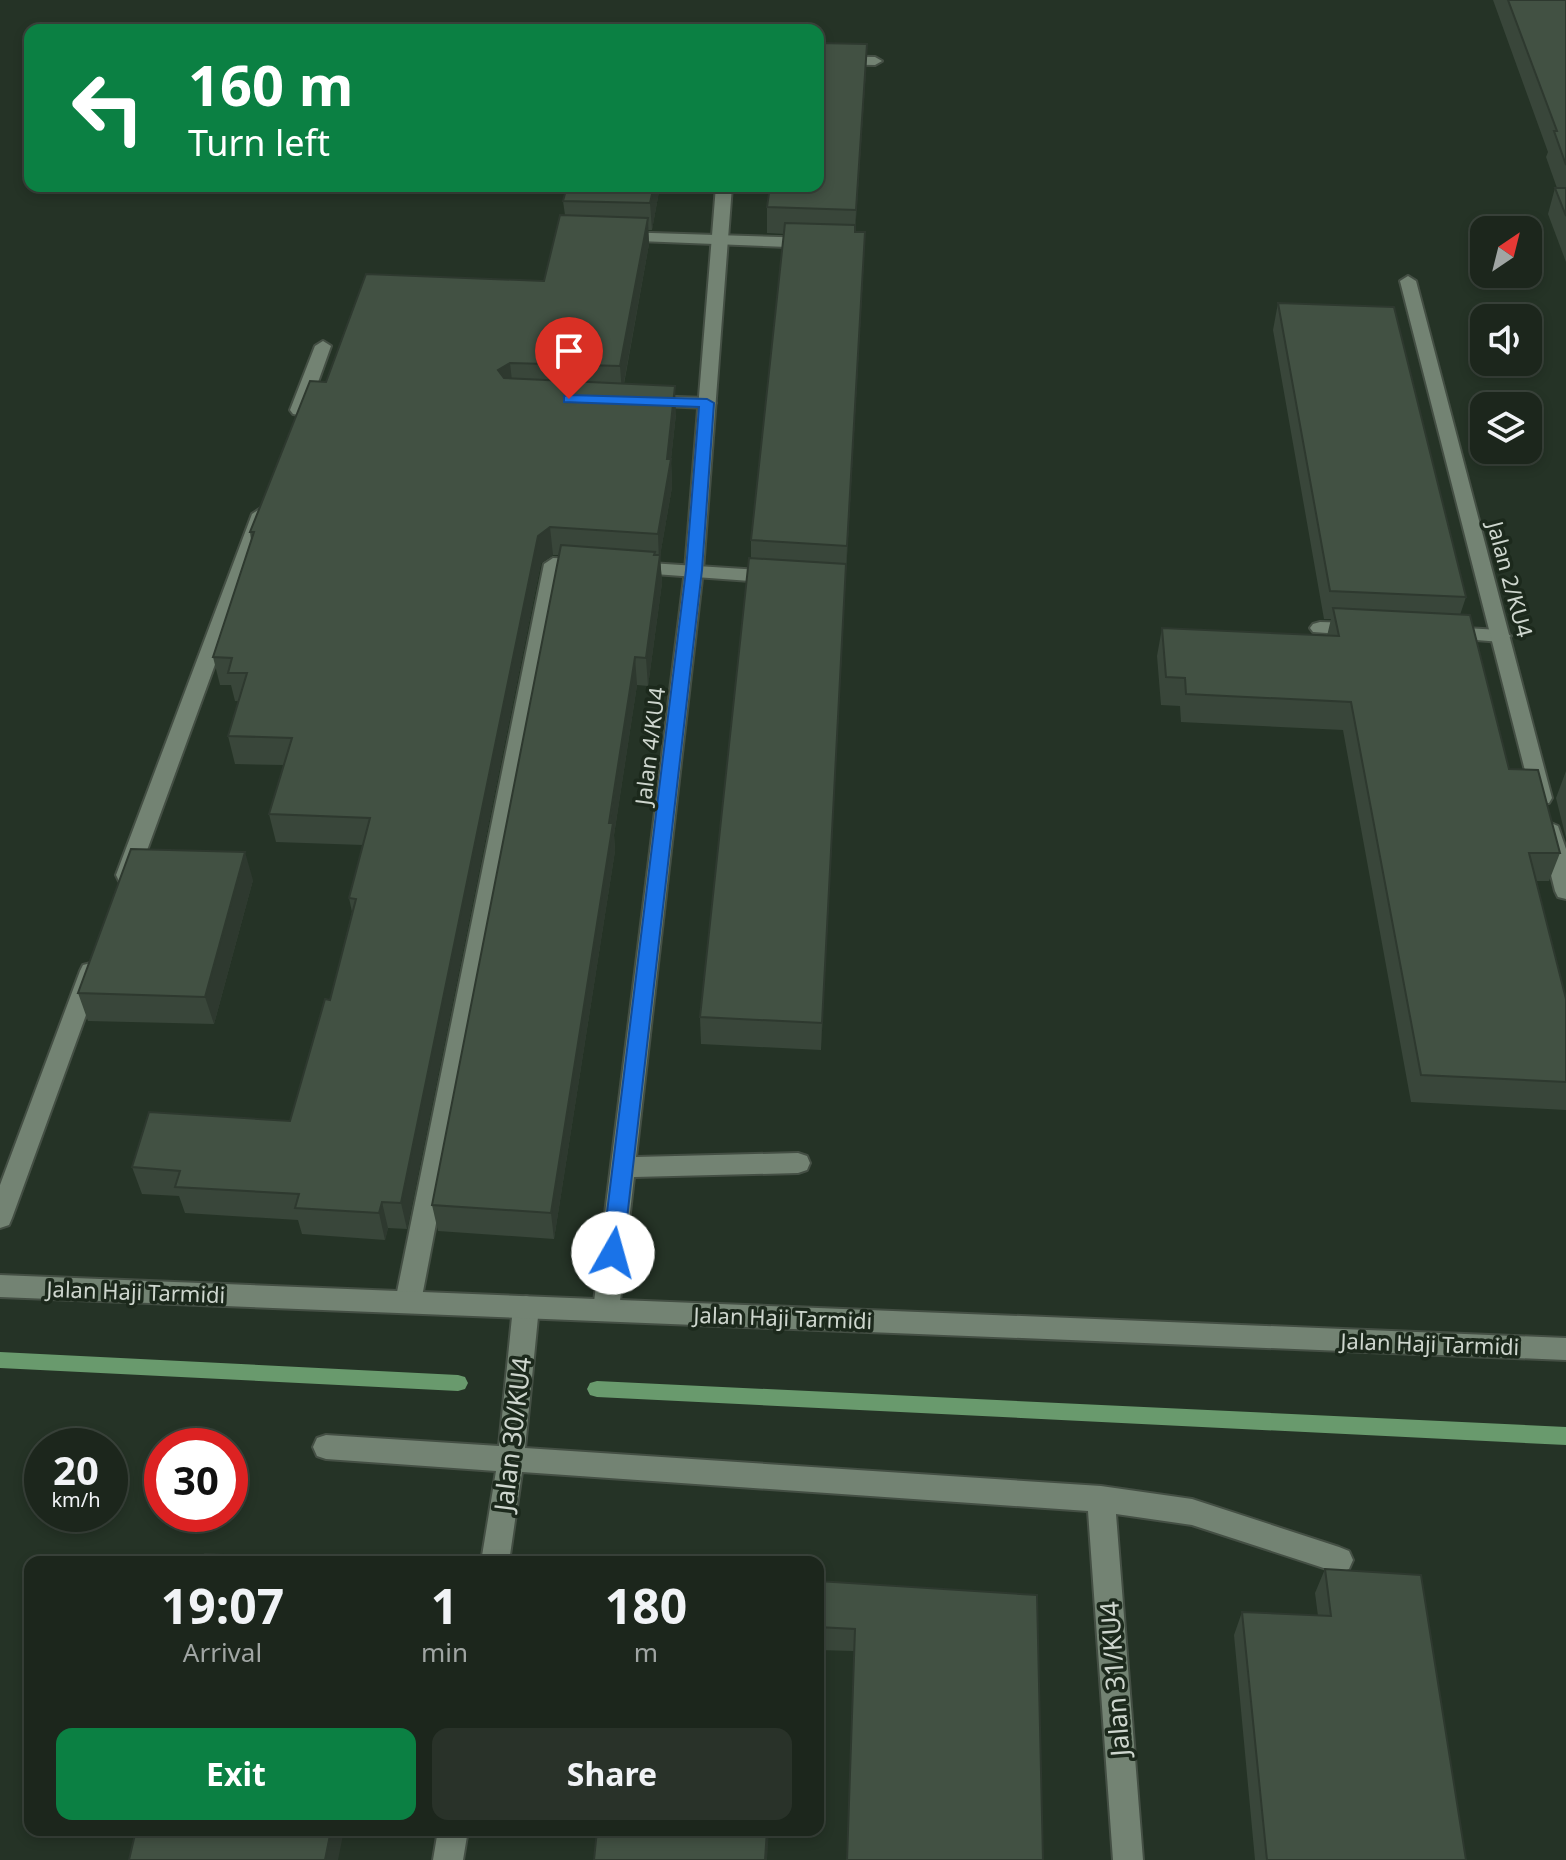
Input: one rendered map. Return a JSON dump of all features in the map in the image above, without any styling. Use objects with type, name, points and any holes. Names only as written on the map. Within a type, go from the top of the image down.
[{"type":"street","points":[[824,60],[875,61]]},
{"type":"street","name":"Jalan 4/KU4","points":[[606,1310],[694,570],[723,192]]},
{"type":"street","points":[[603,237],[825,244]]},
{"type":"street","name":"Jalan 2/KU4","points":[[1408,281],[1566,891]]},
{"type":"street","points":[[290,434],[323,346]]},
{"type":"street","points":[[632,401],[707,403]]},
{"type":"street","points":[[121,892],[268,493]]},
{"type":"street","points":[[408,1302],[553,564],[789,578]]},
{"type":"street","points":[[1320,628],[1380,630]]},
{"type":"street","points":[[1425,632],[1501,636]]},
{"type":"street","points":[[0,1218],[99,952]]},
{"type":"street","points":[[623,1167],[798,1163]]},
{"type":"street","name":"Jalan Haji Tarmidi","points":[[0,1286],[1566,1349]]},
{"type":"street","name":"Jalan 30/KU4","points":[[496,1556],[511,1459],[526,1307]]},
{"type":"street","points":[[326,1447],[1101,1499],[1192,1512],[1339,1560]]},
{"type":"street","name":"Jalan 31/KU4","points":[[1101,1499],[1128,1860]]},
{"type":"street","points":[[448,1860],[452,1836]]},
{"type":"building","points":[[1508,0],[1566,0],[1566,165],[1554,131],[1557,131]]},
{"type":"building","points":[[824,43],[867,44],[856,210],[767,207],[769,192],[824,192]]},
{"type":"building","points":[[1555,188],[1566,188],[1566,216]]},
{"type":"building","points":[[565,192],[653,192],[650,203],[563,201]]},
{"type":"building","points":[[560,215],[648,218],[620,366],[510,363],[498,370],[504,378],[675,386],[667,459],[671,459],[658,534],[550,527],[538,536],[401,1203],[382,1202],[379,1213],[295,1208],[299,1194],[175,1187],[180,1171],[132,1167],[149,1112],[290,1121],[325,999],[330,1000],[356,899],[349,898],[370,818],[269,814],[292,738],[228,736],[247,673],[228,673],[232,658],[213,657],[254,532],[250,532],[310,381],[326,382],[366,274],[544,281]]},
{"type":"building","points":[[785,223],[855,225],[855,232],[865,232],[847,546],[751,540]]},
{"type":"building","points":[[1278,303],[1394,307],[1466,597],[1330,591]]},
{"type":"building","points":[[561,545],[655,552],[654,555],[660,555],[646,658],[635,657],[609,823],[613,823],[551,1213],[432,1205]]},
{"type":"building","points":[[749,558],[846,564],[822,1023],[700,1017]]},
{"type":"building","points":[[1333,608],[1470,615],[1509,769],[1538,770],[1560,853],[1529,853],[1566,999],[1566,1082],[1421,1075],[1351,702],[1186,694],[1185,678],[1166,677],[1162,628],[1339,636]]},
{"type":"building","points":[[131,849],[245,852],[205,997],[78,993]]},
{"type":"building","points":[[1325,1569],[1421,1575],[1466,1860],[1267,1860],[1242,1612],[1331,1616]]},
{"type":"building","points":[[824,1581],[1037,1595],[1043,1860],[847,1860],[855,1629],[824,1627]]},
{"type":"building","points":[[135,1836],[330,1836],[325,1860],[129,1860]]},
{"type":"building","points":[[596,1836],[767,1836],[765,1860],[594,1860]]},
{"type":"waterway","points":[[0,1360],[458,1383]]},
{"type":"waterway","points":[[597,1389],[1566,1436]]},
{"type":"route","points":[[569,399],[707,403],[694,570],[613,1253]]}]
